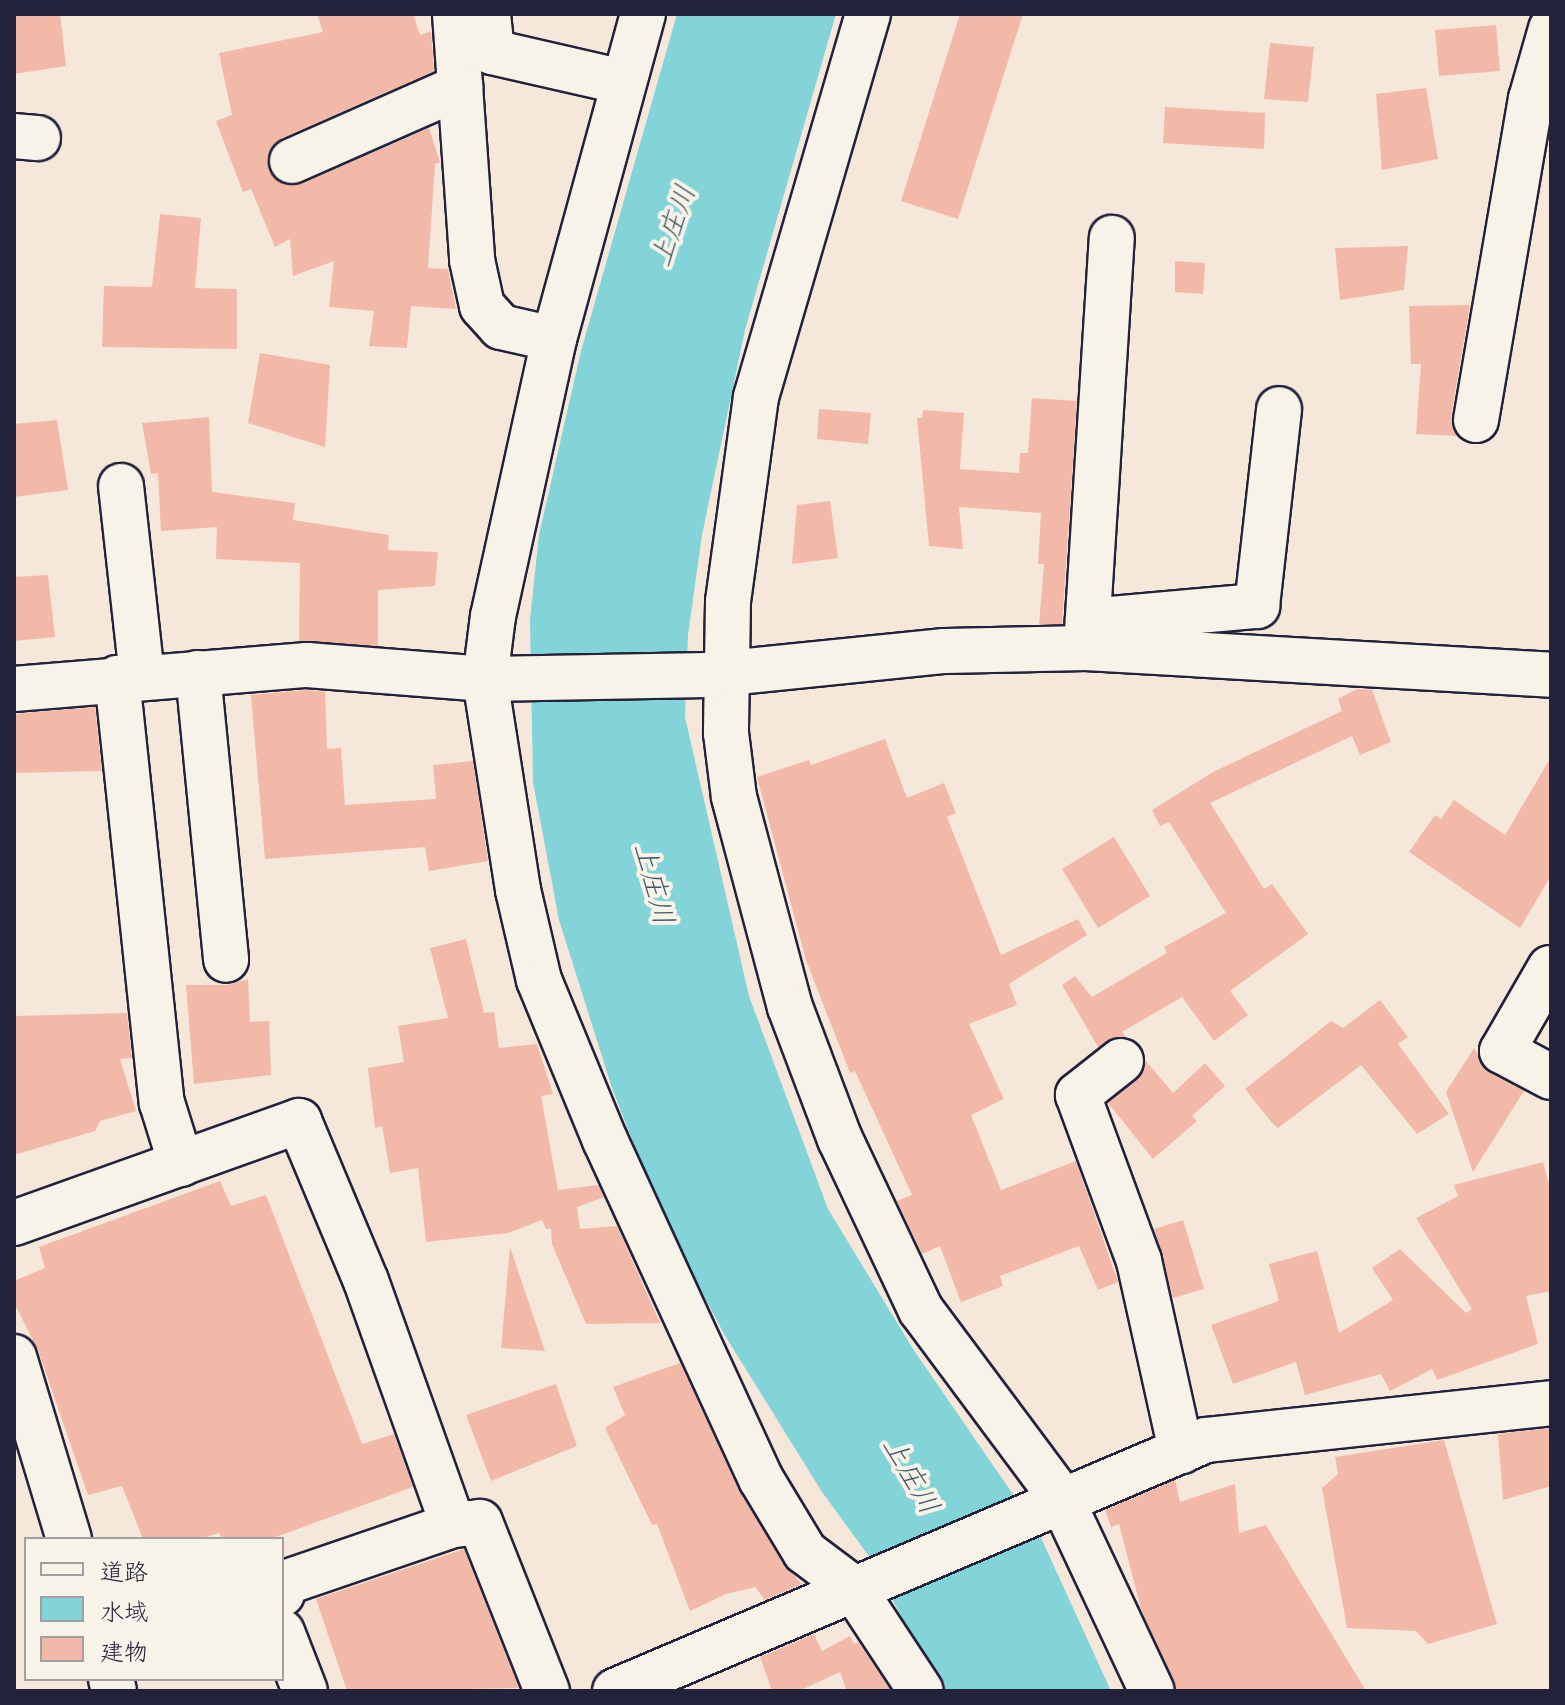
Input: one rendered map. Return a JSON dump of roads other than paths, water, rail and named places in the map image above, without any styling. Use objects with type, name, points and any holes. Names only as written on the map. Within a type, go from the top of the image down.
[{"type":"street","points":[[455,14],[472,260],[482,306],[501,327],[554,339]]},
{"type":"street","points":[[488,14],[492,52],[623,82]]},
{"type":"street","points":[[643,14],[554,339],[493,616],[491,678],[518,890],[539,980],[605,1140],[761,1479],[805,1552],[868,1581],[921,1691]]},
{"type":"street","points":[[868,14],[756,397],[718,673],[734,797],[790,1007],[840,1139],[921,1310],[1045,1505],[1152,1691]]},
{"type":"street","points":[[1476,420],[1531,99],[1551,29]]},
{"type":"street","points":[[292,161],[460,87]]},
{"type":"street","points":[[1087,635],[1112,238]]},
{"type":"street","points":[[14,689],[307,665],[491,678],[718,673],[1087,635],[1257,606],[1279,409]]},
{"type":"street","points":[[121,486],[130,678],[162,1103],[181,1164]]},
{"type":"street","points":[[1087,635],[1551,675]]},
{"type":"street","points":[[198,673],[226,960]]},
{"type":"street","points":[[1550,968],[1502,1051],[1551,1077]]},
{"type":"street","points":[[1121,1061],[1078,1095],[1139,1261],[1181,1451]]},
{"type":"street","points":[[14,1223],[299,1121],[366,1281],[453,1525]]},
{"type":"street","points":[[14,1357],[68,1537]]},
{"type":"street","points":[[615,1691],[1045,1505],[1206,1440],[1551,1403]]},
{"type":"street","points":[[284,1583],[453,1525],[480,1522],[547,1691]]},
{"type":"street","points":[[284,1637],[305,1691]]},
{"type":"water","name":"上庄川","points":[[677,14],[836,14],[745,330],[702,535],[688,635],[685,717],[749,996],[828,1209],[913,1349],[1037,1529],[1111,1691],[941,1691],[871,1559],[822,1492],[724,1334],[661,1214],[612,1088],[559,920],[533,782],[530,620],[539,535],[581,351]]}]
